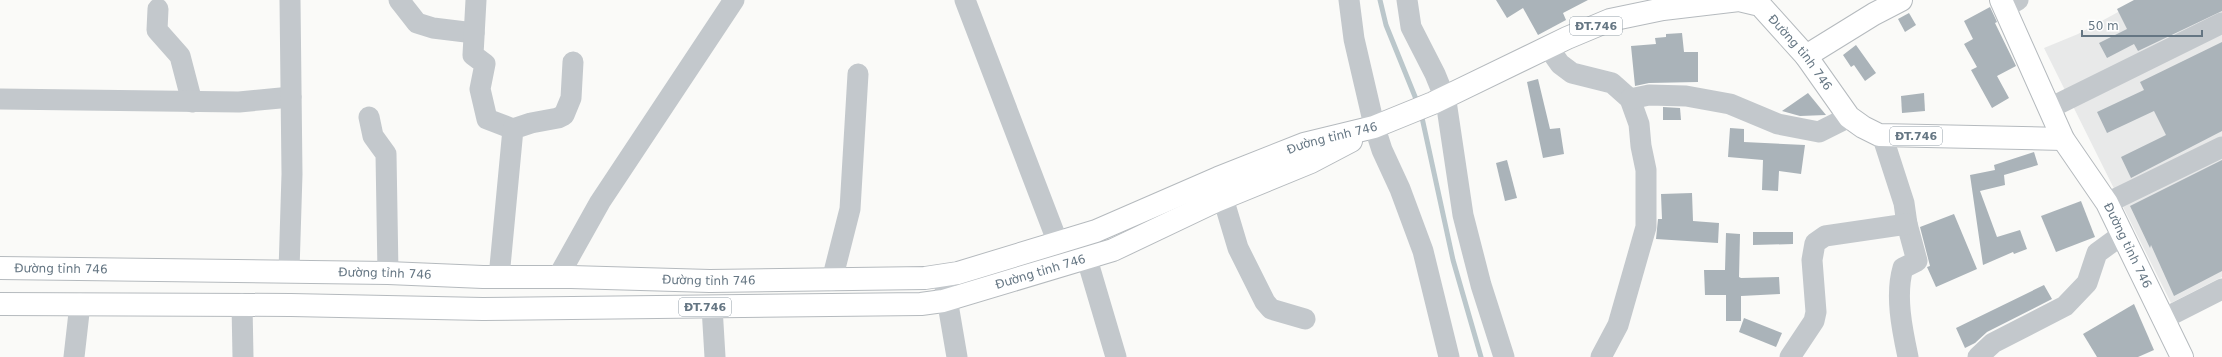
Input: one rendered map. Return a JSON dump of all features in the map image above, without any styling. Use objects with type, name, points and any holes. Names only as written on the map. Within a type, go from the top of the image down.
[{"type":"main road","name":"Đường tỉnh 746","points":[[1445,98],[1548,47],[1610,20],[1663,8],[1738,0],[1760,3],[1806,56],[1849,117],[1863,127],[1882,135],[2063,139]]},
{"type":"main road","points":[[1806,56],[1874,14],[1900,0]]},
{"type":"main road","name":"Đường tỉnh 746","points":[[2008,2],[2063,139],[2107,203],[2182,357]]},
{"type":"main road","name":"ĐT.746","points":[[1374,127],[1445,98]]},
{"type":"main road","name":"Đường tỉnh 746","points":[[0,268],[388,272],[499,277],[710,281],[906,279],[943,275],[1096,231],[1218,178],[1304,144],[1374,127]]},
{"type":"main road","name":"Đường tỉnh 746","points":[[0,304],[242,304],[483,309],[921,304],[948,300],[1087,259],[1156,231],[1223,198],[1311,162],[1374,127]]},
{"type":"street","points":[[290,0],[292,174],[290,271]]},
{"type":"street","points":[[399,0],[417,23],[433,28],[474,33]]},
{"type":"street","points":[[476,0],[473,55],[485,64],[480,89],[487,119],[513,129],[531,123],[558,118],[564,115],[571,98],[573,62]]},
{"type":"street","points":[[558,277],[600,202],[734,0]]},
{"type":"street","points":[[965,0],[1058,243]]},
{"type":"street","points":[[1349,0],[1354,39],[1374,127],[1382,150],[1400,189],[1423,251],[1449,357]]},
{"type":"street","points":[[1407,0],[1411,27],[1445,98],[1451,128],[1463,215],[1481,285],[1504,357]]},
{"type":"street","points":[[158,9],[157,30],[180,56],[192,102]]},
{"type":"street","points":[[2050,108],[2222,23]]},
{"type":"street","points":[[1548,47],[1560,64],[1572,73],[1612,83],[1630,99],[1640,124],[1641,146],[1646,170],[1646,227],[1618,325],[1602,357]]},
{"type":"street","points":[[832,280],[850,210],[858,74]]},
{"type":"street","points":[[1630,99],[1649,96],[1686,96],[1730,104],[1778,124],[1819,132],[1849,117]]},
{"type":"street","points":[[0,99],[239,102],[291,97]]},
{"type":"street","points":[[369,117],[374,136],[386,154],[388,272]]},
{"type":"street","points":[[499,277],[513,129]]},
{"type":"street","points":[[1882,135],[1904,203],[1906,224],[1917,261],[1903,268],[1900,281],[1904,335],[1908,357]]},
{"type":"street","points":[[2107,203],[2222,147]]},
{"type":"street","points":[[1223,198],[1238,248],[1265,302],[1271,309],[1305,319]]},
{"type":"street","points":[[1790,357],[1814,321],[1816,312],[1812,260],[1815,243],[1825,236],[1906,224]]},
{"type":"street","points":[[1978,357],[1993,343],[2065,306],[2087,284],[2098,253],[2123,234]]},
{"type":"street","points":[[1087,259],[1116,357]]},
{"type":"street","points":[[943,275],[957,357]]},
{"type":"street","points":[[2163,319],[2222,289]]},
{"type":"street","points":[[74,357],[80,304]]},
{"type":"street","points":[[242,304],[243,357]]},
{"type":"street","points":[[712,307],[715,357]]},
{"type":"shaded area","points":[[2140,0],[2222,0],[2222,277],[2171,303],[2044,48],[2078,34]]},
{"type":"building","points":[[1496,0],[1588,0],[1563,13],[1566,20],[1538,35],[1523,8],[1507,18]]},
{"type":"building","points":[[2134,0],[2222,0],[2222,11],[2138,51],[2134,44],[2107,58],[2099,43],[2127,29],[2117,9]]},
{"type":"building","points":[[1990,7],[1997,22],[1995,23],[2016,66],[1997,76],[2009,98],[1992,108],[1971,70],[1977,67],[1964,44],[1973,39],[1964,21]]},
{"type":"building","points":[[1909,13],[1916,25],[1905,32],[1898,19]]},
{"type":"building","points":[[1682,33],[1684,52],[1698,52],[1698,82],[1649,83],[1635,86],[1631,46],[1656,44],[1655,38],[1666,37],[1666,34]]},
{"type":"building","points":[[2222,42],[2222,131],[2131,178],[2121,157],[2166,135],[2154,111],[2107,133],[2097,112],[2144,90],[2140,82]]},
{"type":"building","points":[[1856,45],[1876,73],[1865,81],[1854,65],[1851,67],[1843,55]]},
{"type":"building","points":[[1538,79],[1550,129],[1560,128],[1564,154],[1543,158],[1527,82]]},
{"type":"building","points":[[1808,93],[1826,115],[1800,116],[1782,111]]},
{"type":"building","points":[[1924,93],[1925,111],[1902,113],[1901,96]]},
{"type":"building","points":[[1663,107],[1680,108],[1681,120],[1663,120]]},
{"type":"building","points":[[1730,128],[1744,129],[1744,142],[1805,145],[1801,174],[1779,171],[1778,191],[1762,190],[1763,160],[1728,157]]},
{"type":"building","points":[[2034,152],[2038,165],[2004,175],[2005,185],[1980,191],[1997,237],[2020,230],[2027,249],[2014,254],[2013,252],[1983,265],[1970,175],[1995,170],[1994,165]]},
{"type":"building","points":[[1507,160],[1517,198],[1505,201],[1496,163]]},
{"type":"building","points":[[2222,160],[2222,271],[2174,296],[2151,245],[2150,248],[2130,206]]},
{"type":"building","points":[[1692,193],[1693,221],[1719,223],[1718,243],[1656,239],[1658,219],[1662,219],[1661,194]]},
{"type":"building","points":[[2081,201],[2095,237],[2056,252],[2041,216]]},
{"type":"building","points":[[1954,214],[1977,269],[1936,287],[1927,267],[1930,266],[1920,227]]},
{"type":"building","points":[[1753,232],[1793,232],[1793,244],[1753,245]]},
{"type":"building","points":[[1726,233],[1740,234],[1739,277],[1779,277],[1780,294],[1741,296],[1741,321],[1726,321],[1726,295],[1705,295],[1704,270],[1725,270]]},
{"type":"building","points":[[2044,285],[2052,299],[1987,332],[1975,343],[1965,348],[1956,328]]},
{"type":"building","points":[[2134,304],[2154,350],[2138,357],[2097,357],[2083,334]]},
{"type":"building","points":[[1744,318],[1782,333],[1776,347],[1739,332]]},
{"type":"waterway","points":[[1380,0],[1386,25],[1418,104]]},
{"type":"waterway","points":[[1421,113],[1453,260],[1481,357]]}]
